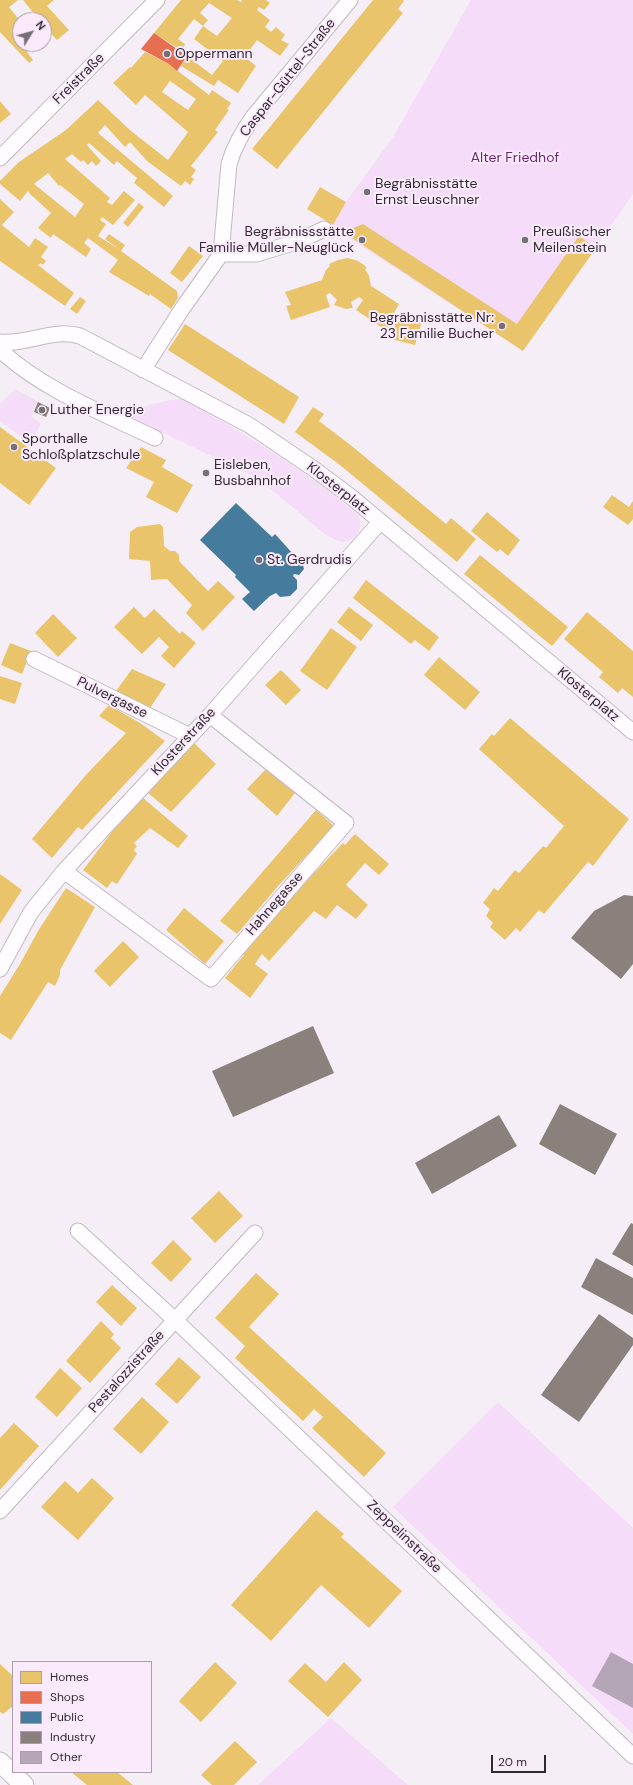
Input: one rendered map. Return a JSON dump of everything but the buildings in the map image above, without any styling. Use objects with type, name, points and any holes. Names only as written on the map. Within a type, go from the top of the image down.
[{"type":"street","name":"Freistraße","points":[[0,158],[157,0]]},
{"type":"street","name":"Caspar-Güttel-Straße","points":[[221,254],[229,164],[241,134],[253,117],[350,0]]},
{"type":"street","points":[[144,370],[167,332],[221,254],[258,254],[299,241],[324,229]]},
{"type":"street","name":"Klosterplatz","points":[[0,342],[19,342],[63,332],[72,333],[87,338],[144,370],[219,408],[282,447],[326,478],[633,732]]},
{"type":"street","points":[[0,350],[16,365],[31,376],[156,438]]},
{"type":"street","name":"Klosterstraße","points":[[0,969],[31,912],[64,871],[210,715],[380,522]]},
{"type":"street","name":"Pulvergasse","points":[[34,659],[190,736]]},
{"type":"street","name":"Hahnegasse","points":[[64,871],[211,979],[346,823],[210,715]]},
{"type":"street","name":"Zeppelinstraße","points":[[78,1231],[175,1320],[633,1756]]},
{"type":"street","name":"Pestalozzistraße","points":[[0,1511],[255,1233]]},
{"type":"street","points":[[0,1762],[24,1785]]},
{"type":"green space","name":"Alter Friedhof","points":[[471,0],[633,0],[633,194],[523,351],[344,235],[333,225],[346,202],[393,137]]},
{"type":"green space","points":[[15,389],[39,402],[31,417],[41,423],[31,444],[0,421],[0,404]]},
{"type":"green space","points":[[175,399],[183,399],[215,417],[262,445],[318,483],[358,516],[361,524],[358,533],[351,539],[343,542],[326,535],[257,478],[124,414],[127,410]]},
{"type":"green space","points":[[498,1402],[633,1528],[633,1734],[393,1507]]},
{"type":"green space","points":[[331,1718],[408,1785],[258,1785]]},
{"type":"place","name":"Oppermann","points":[[167,54]]},
{"type":"place","name":"Begräbnisstätte Ernst Leuschner","points":[[367,192]]},
{"type":"place","name":"Begräbnissstätte Familie Müller-Neuglück","points":[[362,240]]},
{"type":"place","name":"Preußischer Meilenstein","points":[[525,240]]},
{"type":"place","name":"Begräbnisstätte Nr: 23 Familie Bucher","points":[[502,326]]},
{"type":"place","name":"Luther Energie","points":[[42,410]]},
{"type":"place","name":"Sporthalle Schloßplatzschule","points":[[14,447]]},
{"type":"place","name":"Eisleben, Busbahnhof","points":[[206,473]]},
{"type":"place","name":"St. Gerdrudis","points":[[259,560]]}]
